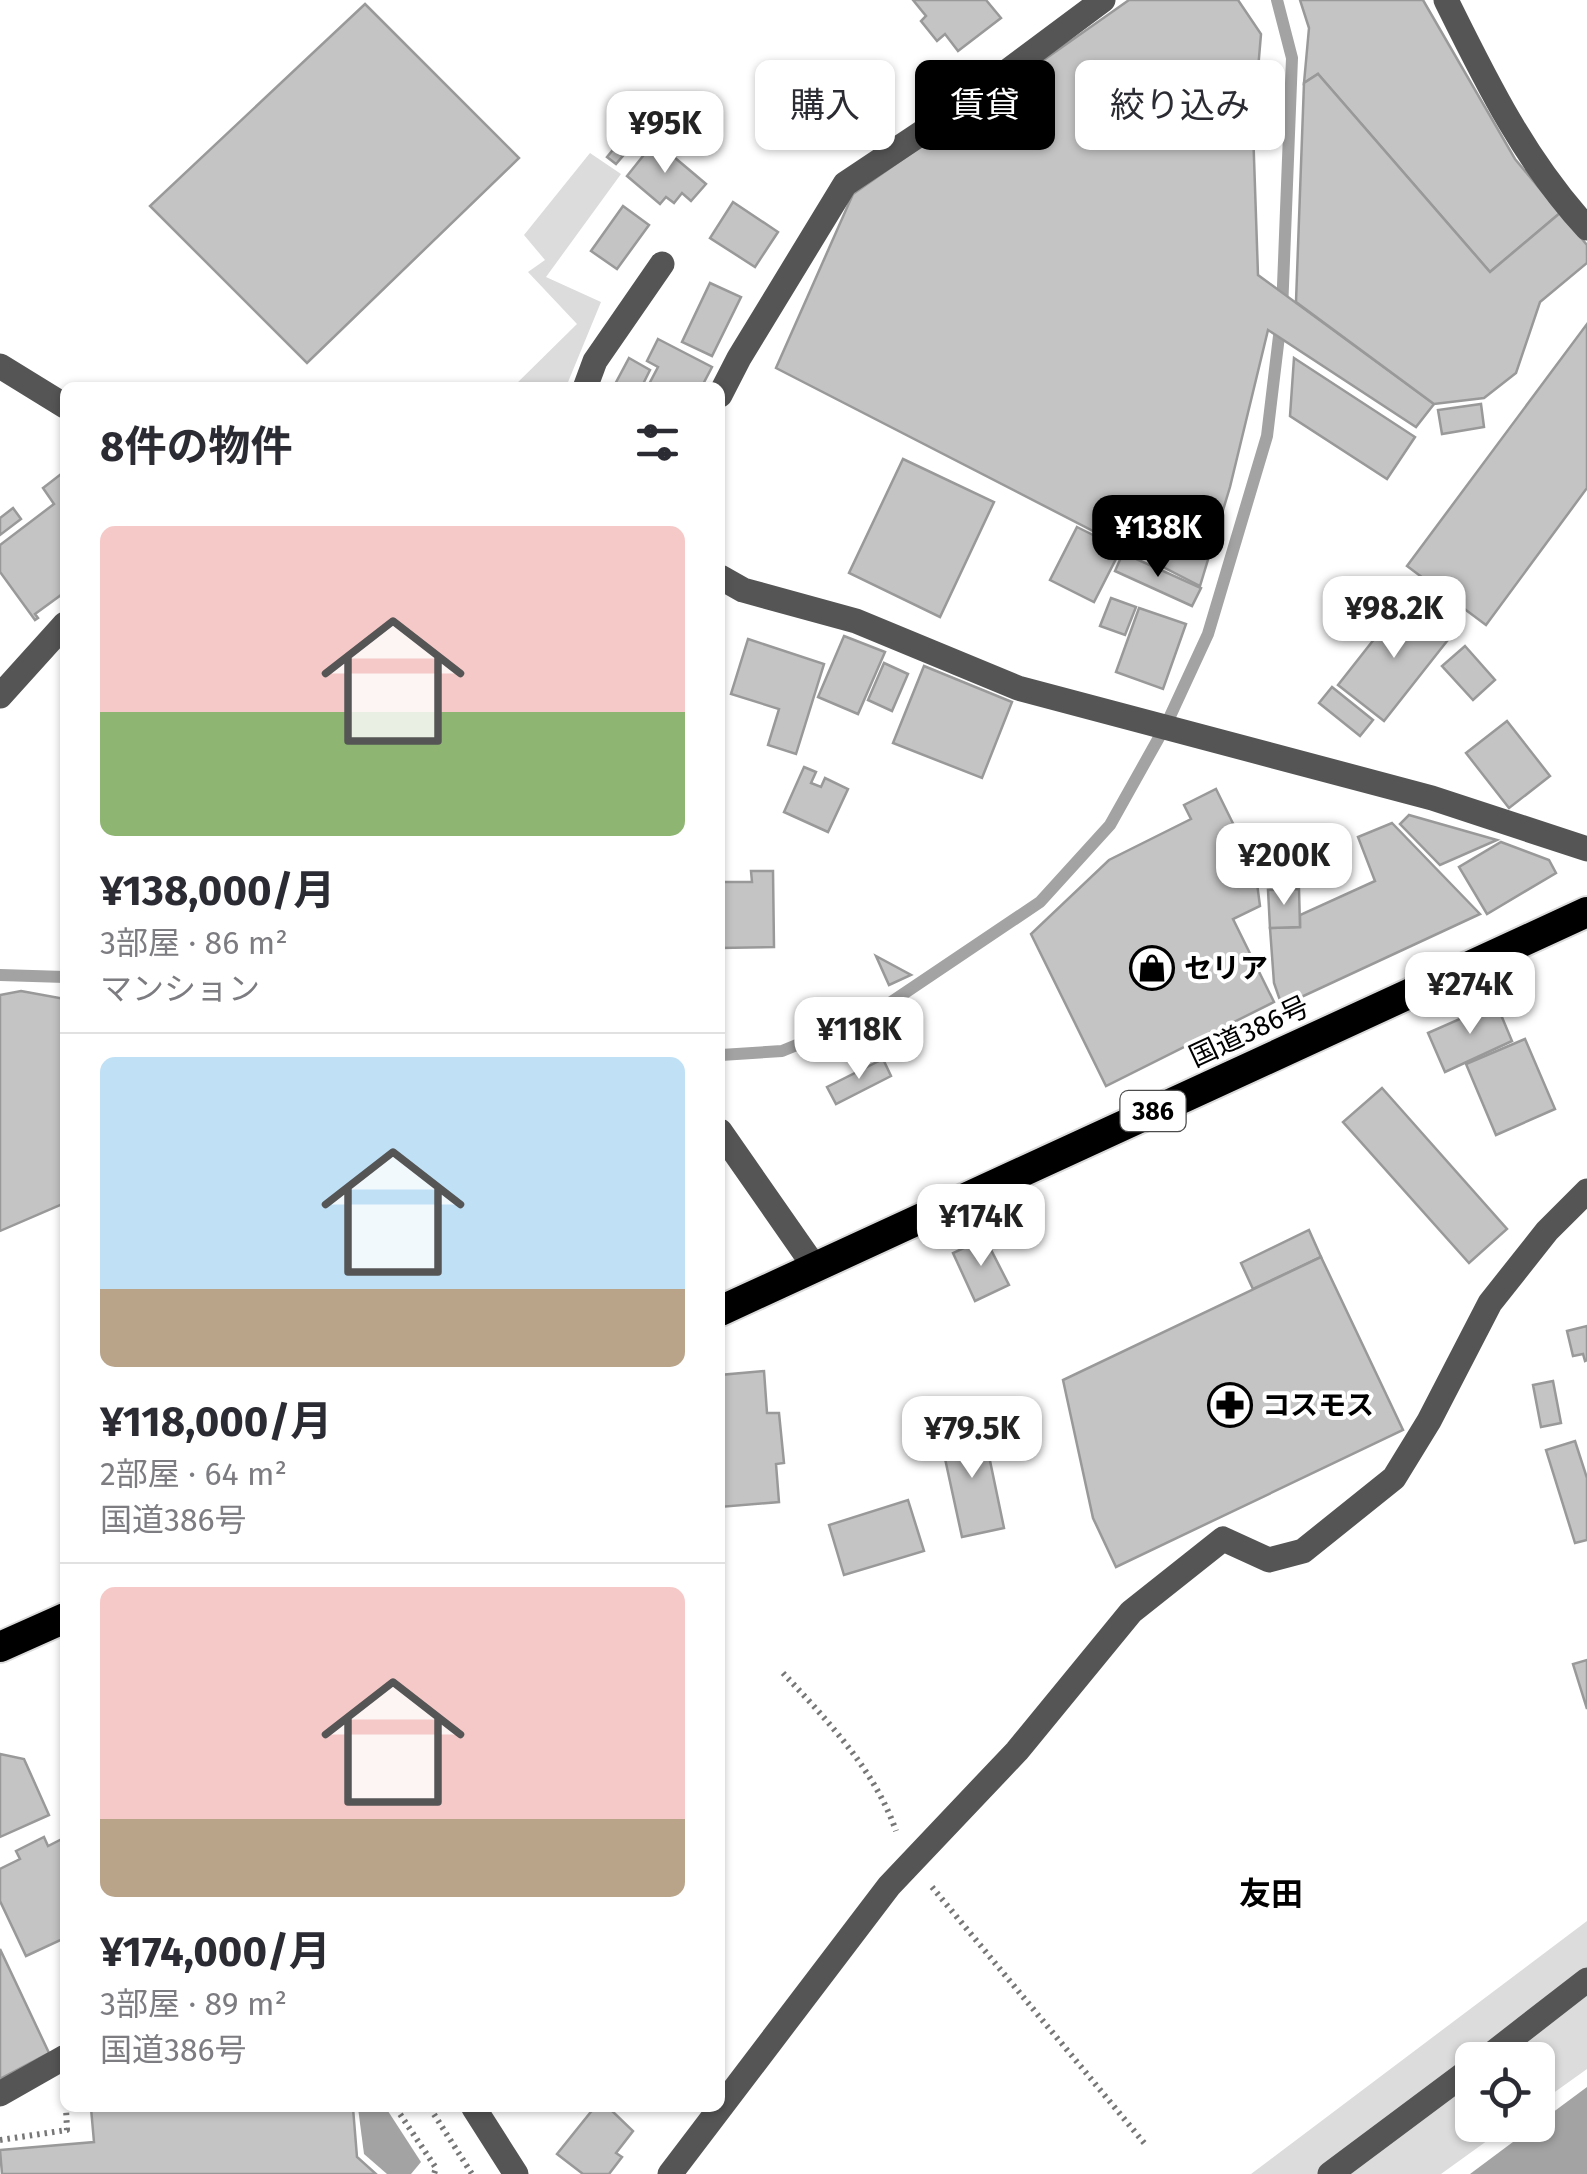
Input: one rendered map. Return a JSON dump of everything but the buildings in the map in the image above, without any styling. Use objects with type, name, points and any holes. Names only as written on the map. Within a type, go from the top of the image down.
[{"type":"highway","name":"国道386号","points":[[725,1309],[1587,912]]},
{"type":"highway","points":[[0,1647],[60,1620]]},
{"type":"street","points":[[725,385],[845,184],[953,112],[1103,0]]},
{"type":"street","points":[[1446,0],[1499,104],[1551,189],[1587,228]]},
{"type":"street","points":[[587,382],[594,361],[662,264]]},
{"type":"street","points":[[0,366],[60,403]]},
{"type":"street","points":[[725,580],[742,590],[856,621],[1018,688],[1432,798],[1587,849]]},
{"type":"street","points":[[0,696],[60,630]]},
{"type":"street","points":[[725,1138],[814,1266]]},
{"type":"street","points":[[725,2101],[888,1886],[1017,1751],[1131,1612],[1222,1539],[1269,1560],[1303,1552],[1394,1478],[1490,1303],[1547,1231],[1587,1191]]},
{"type":"street","points":[[1507,2042],[1587,1980]]},
{"type":"street","points":[[0,2094],[60,2059]]},
{"type":"street","points":[[1330,2174],[1455,2081]]},
{"type":"street","points":[[477,2112],[516,2174]]},
{"type":"street","points":[[670,2174],[717,2112]]},
{"type":"path","points":[[782,1673],[838,1732],[889,1812],[901,1847],[912,1862],[1145,2144]]},
{"type":"path","points":[[0,2140],[67,2130],[66,2112]]},
{"type":"path","points":[[399,2112],[436,2168],[434,2174]]},
{"type":"path","points":[[433,2112],[472,2174]]},
{"type":"shaded area","points":[[590,153],[621,174],[546,277],[601,302],[568,382],[518,382],[577,324],[528,272],[545,260],[524,235]]},
{"type":"shaded area","points":[[1587,1921],[1587,2069],[1555,2092],[1555,2042],[1455,2042],[1455,2142],[1485,2142],[1441,2174],[1251,2174]]},
{"type":"shaded area","points":[[1587,2087],[1587,2174],[1470,2174],[1513,2142],[1555,2142],[1555,2111]]},
{"type":"shaded area","points":[[359,2112],[389,2112],[421,2162],[411,2174],[387,2174],[364,2154]]},
{"type":"waterway","points":[[725,1055],[782,1051],[875,1013],[1040,902],[1110,825],[1166,725],[1208,634],[1267,436],[1282,311],[1292,58],[1277,0]]},
{"type":"waterway","points":[[0,975],[60,977]]},
{"type":"place","name":"セリア","points":[[1152,968]]},
{"type":"place","name":"コスモス","points":[[1230,1405]]},
{"type":"district","name":"友田","points":[[1271,1894]]}]
